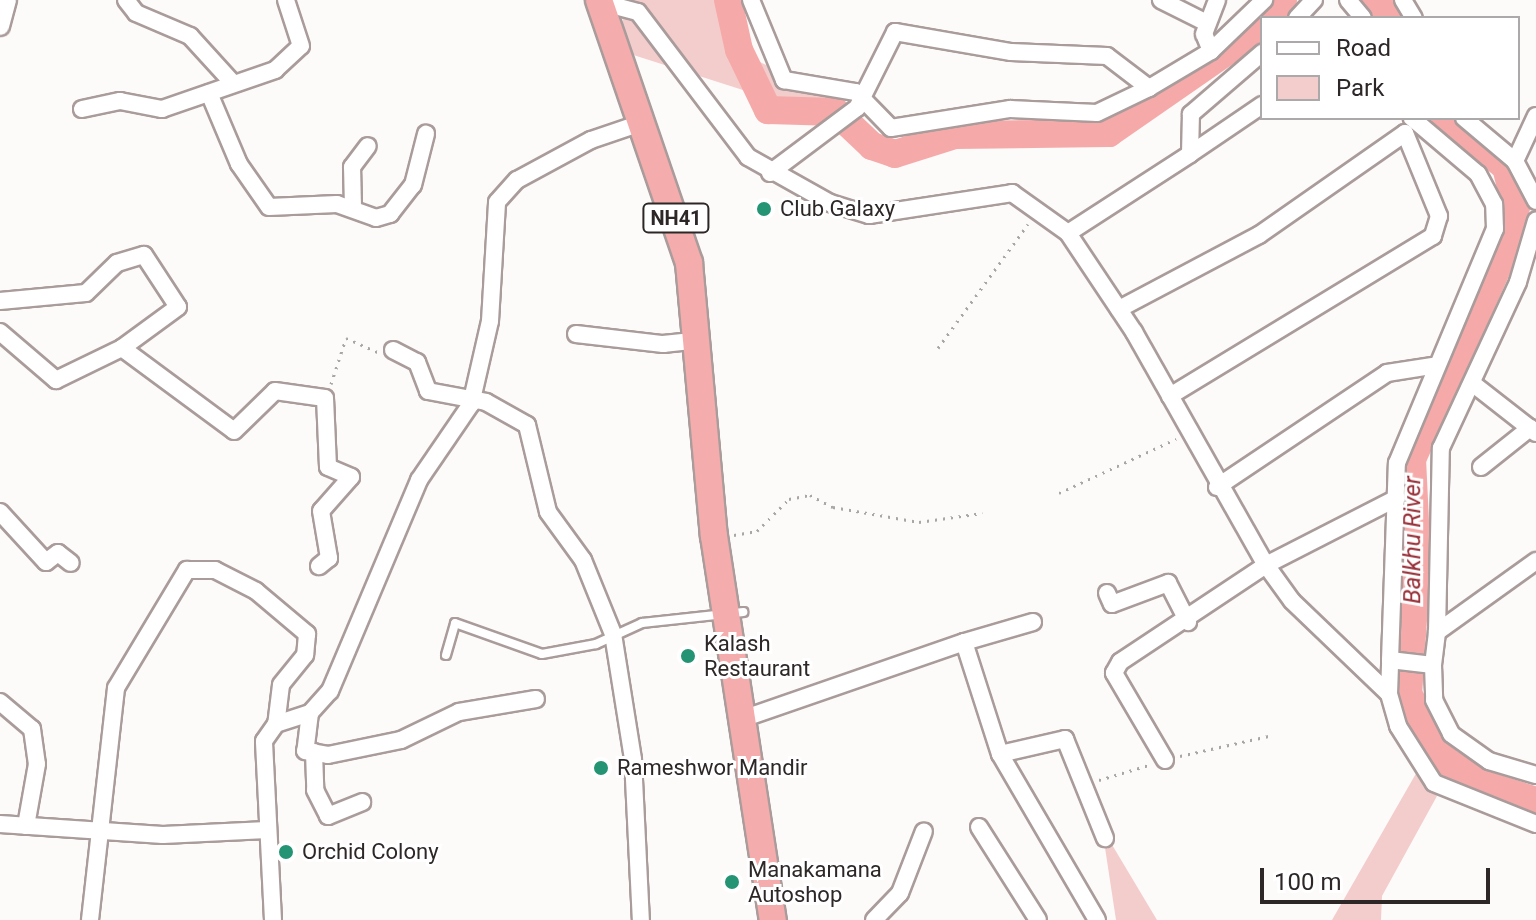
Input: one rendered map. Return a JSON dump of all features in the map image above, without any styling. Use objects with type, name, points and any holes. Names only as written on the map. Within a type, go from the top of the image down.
[{"type":"highway","name":"NH41","points":[[600,1],[680,229],[700,340],[710,445],[734,614],[784,920]]},
{"type":"highway","name":"NH41","points":[[710,445],[730,536],[734,614]]},
{"type":"highway","name":"NH41","points":[[750,717],[773,920]]},
{"type":"street","points":[[0,26],[7,0]]},
{"type":"street","points":[[126,0],[136,13],[190,36],[232,82]]},
{"type":"street","points":[[82,109],[120,101],[162,109],[232,82],[275,70],[301,46],[286,0]]},
{"type":"street","points":[[751,0],[784,80],[861,102],[877,121],[891,128],[1010,109],[1097,113],[1149,88],[1211,51],[1264,0]]},
{"type":"street","points":[[1161,0],[1207,23]]},
{"type":"street","points":[[1211,51],[1207,23],[1217,0]]},
{"type":"street","points":[[1299,16],[1314,0]]},
{"type":"street","points":[[1348,0],[1361,16]]},
{"type":"street","points":[[600,1],[638,12],[733,144],[770,173],[850,212],[918,210],[1012,193],[1068,233],[1119,309],[1170,396],[1217,487],[1266,565],[1292,601],[1389,694]]},
{"type":"street","points":[[770,173],[834,129],[861,102],[895,32],[1011,52],[1107,56],[1149,88]]},
{"type":"street","points":[[1190,154],[1191,114],[1260,55]]},
{"type":"street","points":[[209,93],[239,164],[269,207],[353,207],[376,218],[401,203],[426,134]]},
{"type":"street","points":[[1068,233],[1260,106]]},
{"type":"street","points":[[1515,161],[1536,116]]},
{"type":"street","points":[[1466,120],[1515,161],[1536,201]]},
{"type":"street","points":[[536,699],[459,712],[369,748],[305,751],[310,713],[348,655],[419,480],[471,404],[490,321],[492,224],[502,192],[591,140],[644,122]]},
{"type":"street","points":[[1119,309],[1259,235],[1410,123]]},
{"type":"street","points":[[1410,123],[1478,174],[1494,204],[1482,268],[1432,366],[1397,463],[1394,661],[1389,694],[1398,726],[1434,783],[1536,824]]},
{"type":"street","points":[[1170,396],[1433,236],[1439,216],[1410,123]]},
{"type":"street","points":[[353,207],[352,167],[368,146]]},
{"type":"street","points":[[1536,221],[1518,282],[1438,466],[1437,632],[1427,664],[1434,700],[1451,734],[1489,761],[1536,775]]},
{"type":"street","points":[[0,301],[86,293],[117,263],[144,255],[178,307],[122,348],[56,380],[0,332]]},
{"type":"street","points":[[576,334],[663,344],[700,340]]},
{"type":"street","points":[[122,348],[234,431],[275,391],[325,398],[328,467],[351,477],[321,511],[329,558],[319,566]]},
{"type":"street","points":[[393,350],[417,362],[428,391],[471,404],[486,402],[527,425],[548,512],[583,560],[613,634],[633,759],[641,920]]},
{"type":"street","points":[[1217,487],[1387,373],[1432,366]]},
{"type":"street","points":[[1472,383],[1533,430],[1481,467]]},
{"type":"street","points":[[1165,760],[1114,673],[1266,565],[1397,498]]},
{"type":"street","points":[[0,512],[46,562],[58,553],[71,563]]},
{"type":"street","points":[[1437,632],[1536,561]]},
{"type":"street","points":[[90,920],[116,688],[187,570],[215,570],[256,591],[307,634],[305,655],[281,685],[276,724],[264,741],[273,920]]},
{"type":"street","points":[[1107,593],[1112,604],[1168,583],[1188,622]]},
{"type":"street","points":[[750,717],[964,642],[1033,622]]},
{"type":"street","points":[[964,642],[1000,754],[1097,920]]},
{"type":"street","points":[[1394,661],[1427,664]]},
{"type":"street","points":[[0,702],[32,729],[37,764],[26,826]]},
{"type":"street","points":[[276,724],[310,713]]},
{"type":"street","points":[[1000,754],[1065,739],[1105,838]]},
{"type":"street","points":[[314,752],[315,790],[328,816],[362,802]]},
{"type":"street","points":[[2,829],[26,826],[102,831],[267,830]]},
{"type":"street","points":[[979,827],[1038,920]]},
{"type":"street","points":[[874,920],[900,893],[924,831]]},
{"type":"lane","points":[[446,655],[455,623],[542,654],[642,623],[734,614]]},
{"type":"path","points":[[938,348],[1039,213]]},
{"type":"path","points":[[325,398],[346,338],[417,362]]},
{"type":"path","points":[[1059,493],[1187,434]]},
{"type":"path","points":[[730,536],[757,531],[789,499],[810,495],[833,507],[919,522],[982,513]]},
{"type":"green space","points":[[622,0],[723,0],[749,57],[833,96],[849,124],[624,52]]},
{"type":"green space","points":[[1418,770],[1437,796],[1382,896],[1381,920],[1332,920]]},
{"type":"green space","points":[[1102,828],[1157,920],[1116,920]]},
{"type":"waterway","name":"Balkhu River","points":[[728,0],[739,50],[768,110],[836,112],[872,146],[895,154],[955,135],[1109,133],[1260,28]]},
{"type":"waterway","name":"Balkhu River","points":[[1271,16],[1283,0]]},
{"type":"waterway","name":"Balkhu River","points":[[1376,0],[1388,16]]},
{"type":"waterway","name":"Balkhu River","points":[[1447,120],[1506,167],[1516,207],[1507,246],[1412,459],[1417,560],[1408,694],[1446,761],[1486,785],[1536,801]]},
{"type":"place","name":"Club Galaxy","points":[[764,209]]},
{"type":"place","name":"Kalash Restaurant","points":[[688,656]]},
{"type":"place","name":"Rameshwor Mandir","points":[[601,768]]},
{"type":"place","name":"Orchid Colony","points":[[286,852]]},
{"type":"place","name":"Manakamana Autoshop","points":[[732,882]]}]
